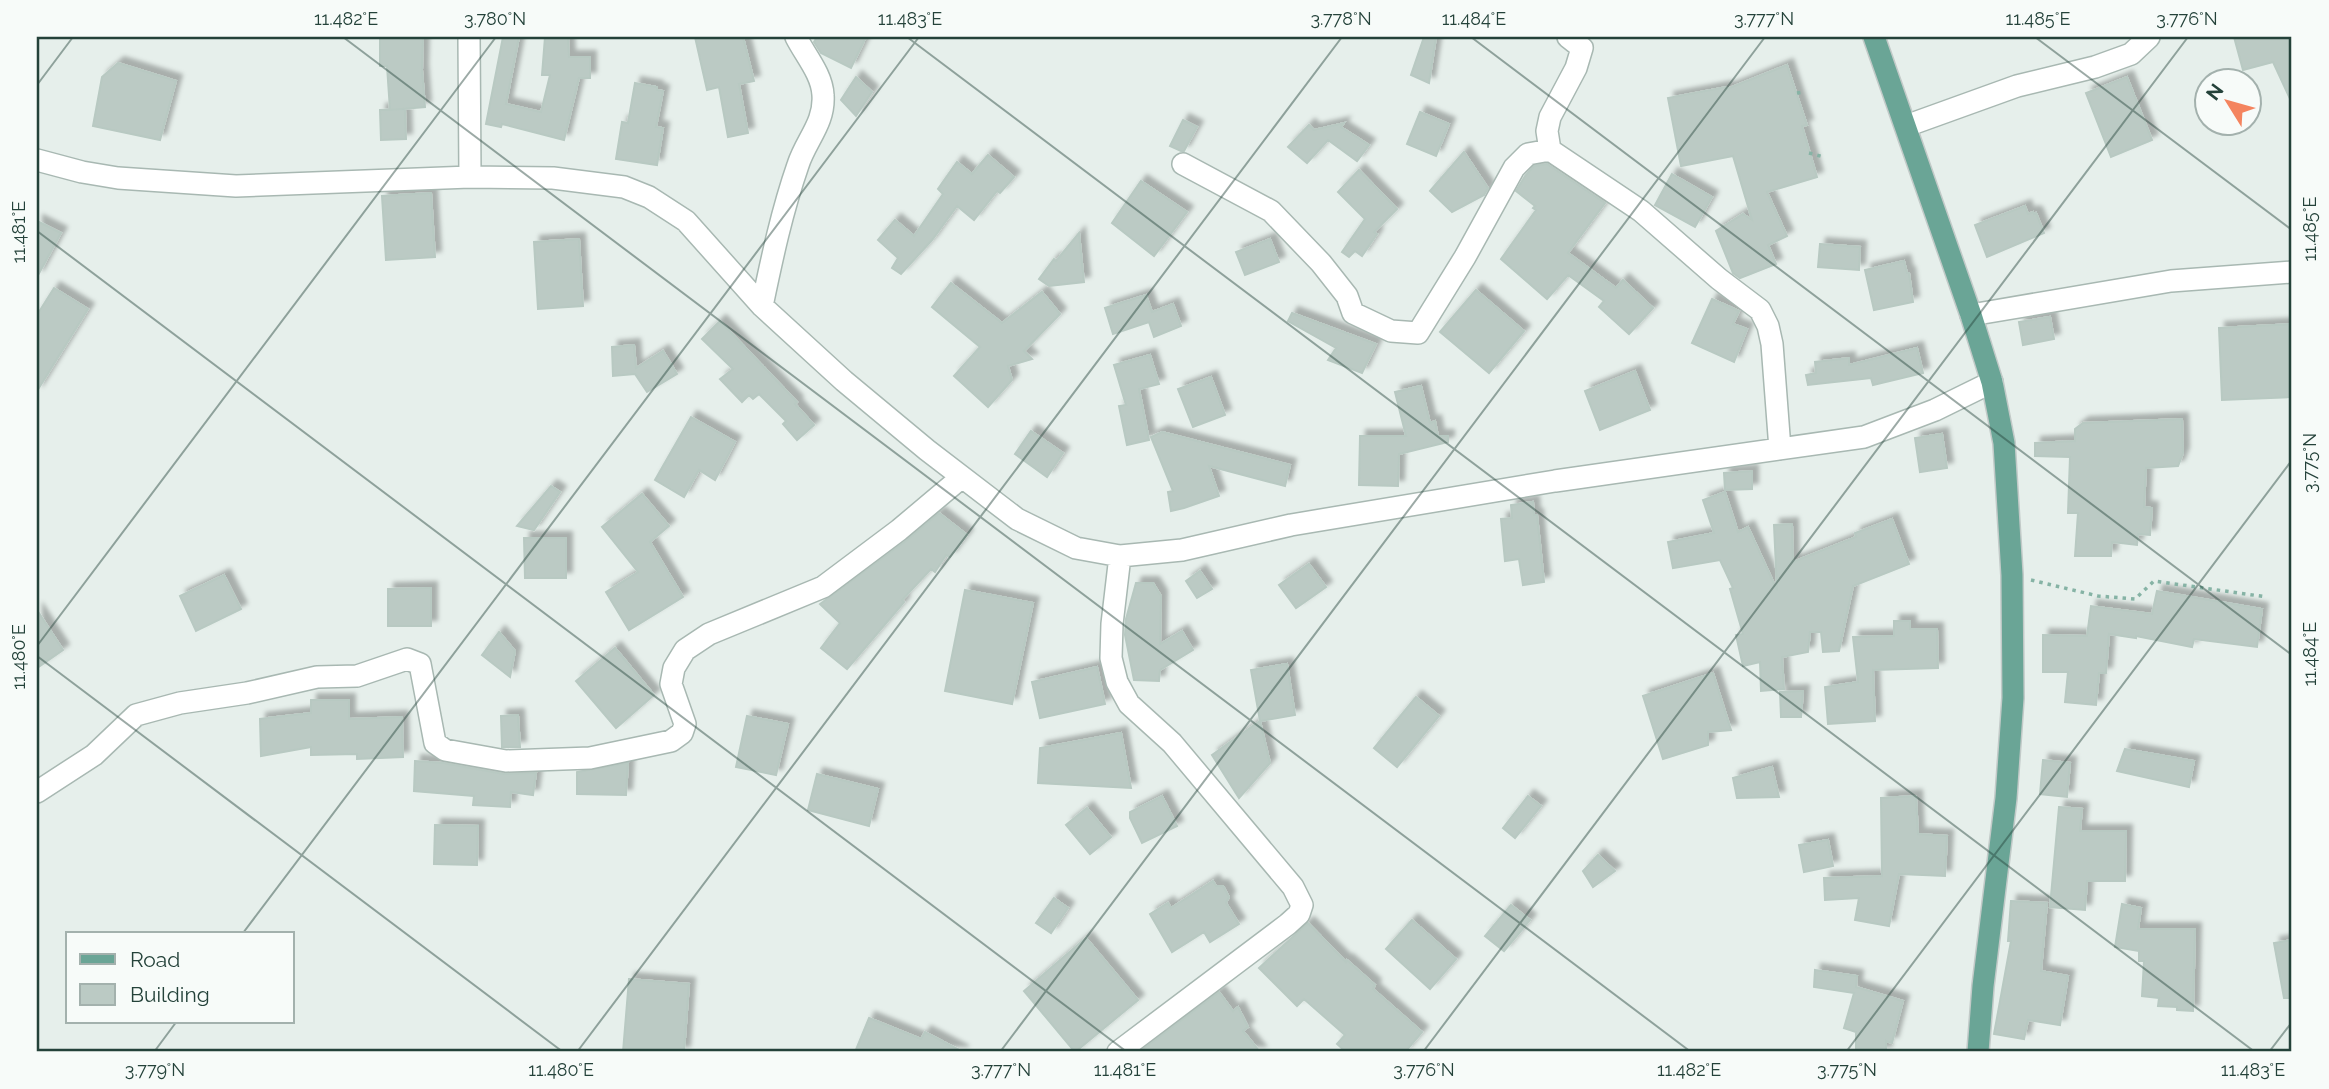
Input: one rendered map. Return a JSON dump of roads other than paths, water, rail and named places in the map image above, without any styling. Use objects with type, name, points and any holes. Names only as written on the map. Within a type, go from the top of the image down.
[{"type":"main road","points":[[1874,37],[1971,315],[1992,382],[2004,443],[2012,575],[2013,698],[2007,798],[1983,986],[1978,1052]]},
{"type":"street","points":[[468,37],[470,177]]},
{"type":"street","points":[[762,306],[777,234],[799,161],[820,123],[823,95],[817,73],[796,37]]},
{"type":"street","points":[[1550,150],[1547,131],[1550,117],[1576,68],[1582,48],[1568,37]]},
{"type":"street","points":[[1906,126],[2017,86],[2095,67],[2131,54],[2149,37]]},
{"type":"street","points":[[1183,164],[1271,211],[1321,263],[1347,296],[1353,313],[1391,331],[1418,332],[1465,257],[1514,169],[1528,154],[1550,150],[1641,211],[1719,279],[1760,310],[1768,326],[1772,344],[1780,449]]},
{"type":"street","points":[[37,160],[118,178],[236,186],[470,177],[587,181],[624,187],[649,197],[686,221],[762,306],[844,381],[1017,519],[1076,548],[1120,556],[1182,550],[1291,525],[1542,483],[1864,438],[1936,410],[1992,382]]},
{"type":"street","points":[[1971,315],[2171,281],[2292,272]]},
{"type":"street","points":[[37,792],[94,755],[136,715],[180,703],[247,693],[317,677],[357,676],[407,659],[421,664],[435,743],[445,750],[506,761],[590,758],[671,741],[682,733],[685,724],[671,684],[674,668],[685,650],[709,634],[822,587],[899,530],[962,477]]},
{"type":"street","points":[[1118,1052],[1288,924],[1299,914],[1301,905],[1293,887],[1172,743],[1129,704],[1117,682],[1111,658],[1120,556]]}]
